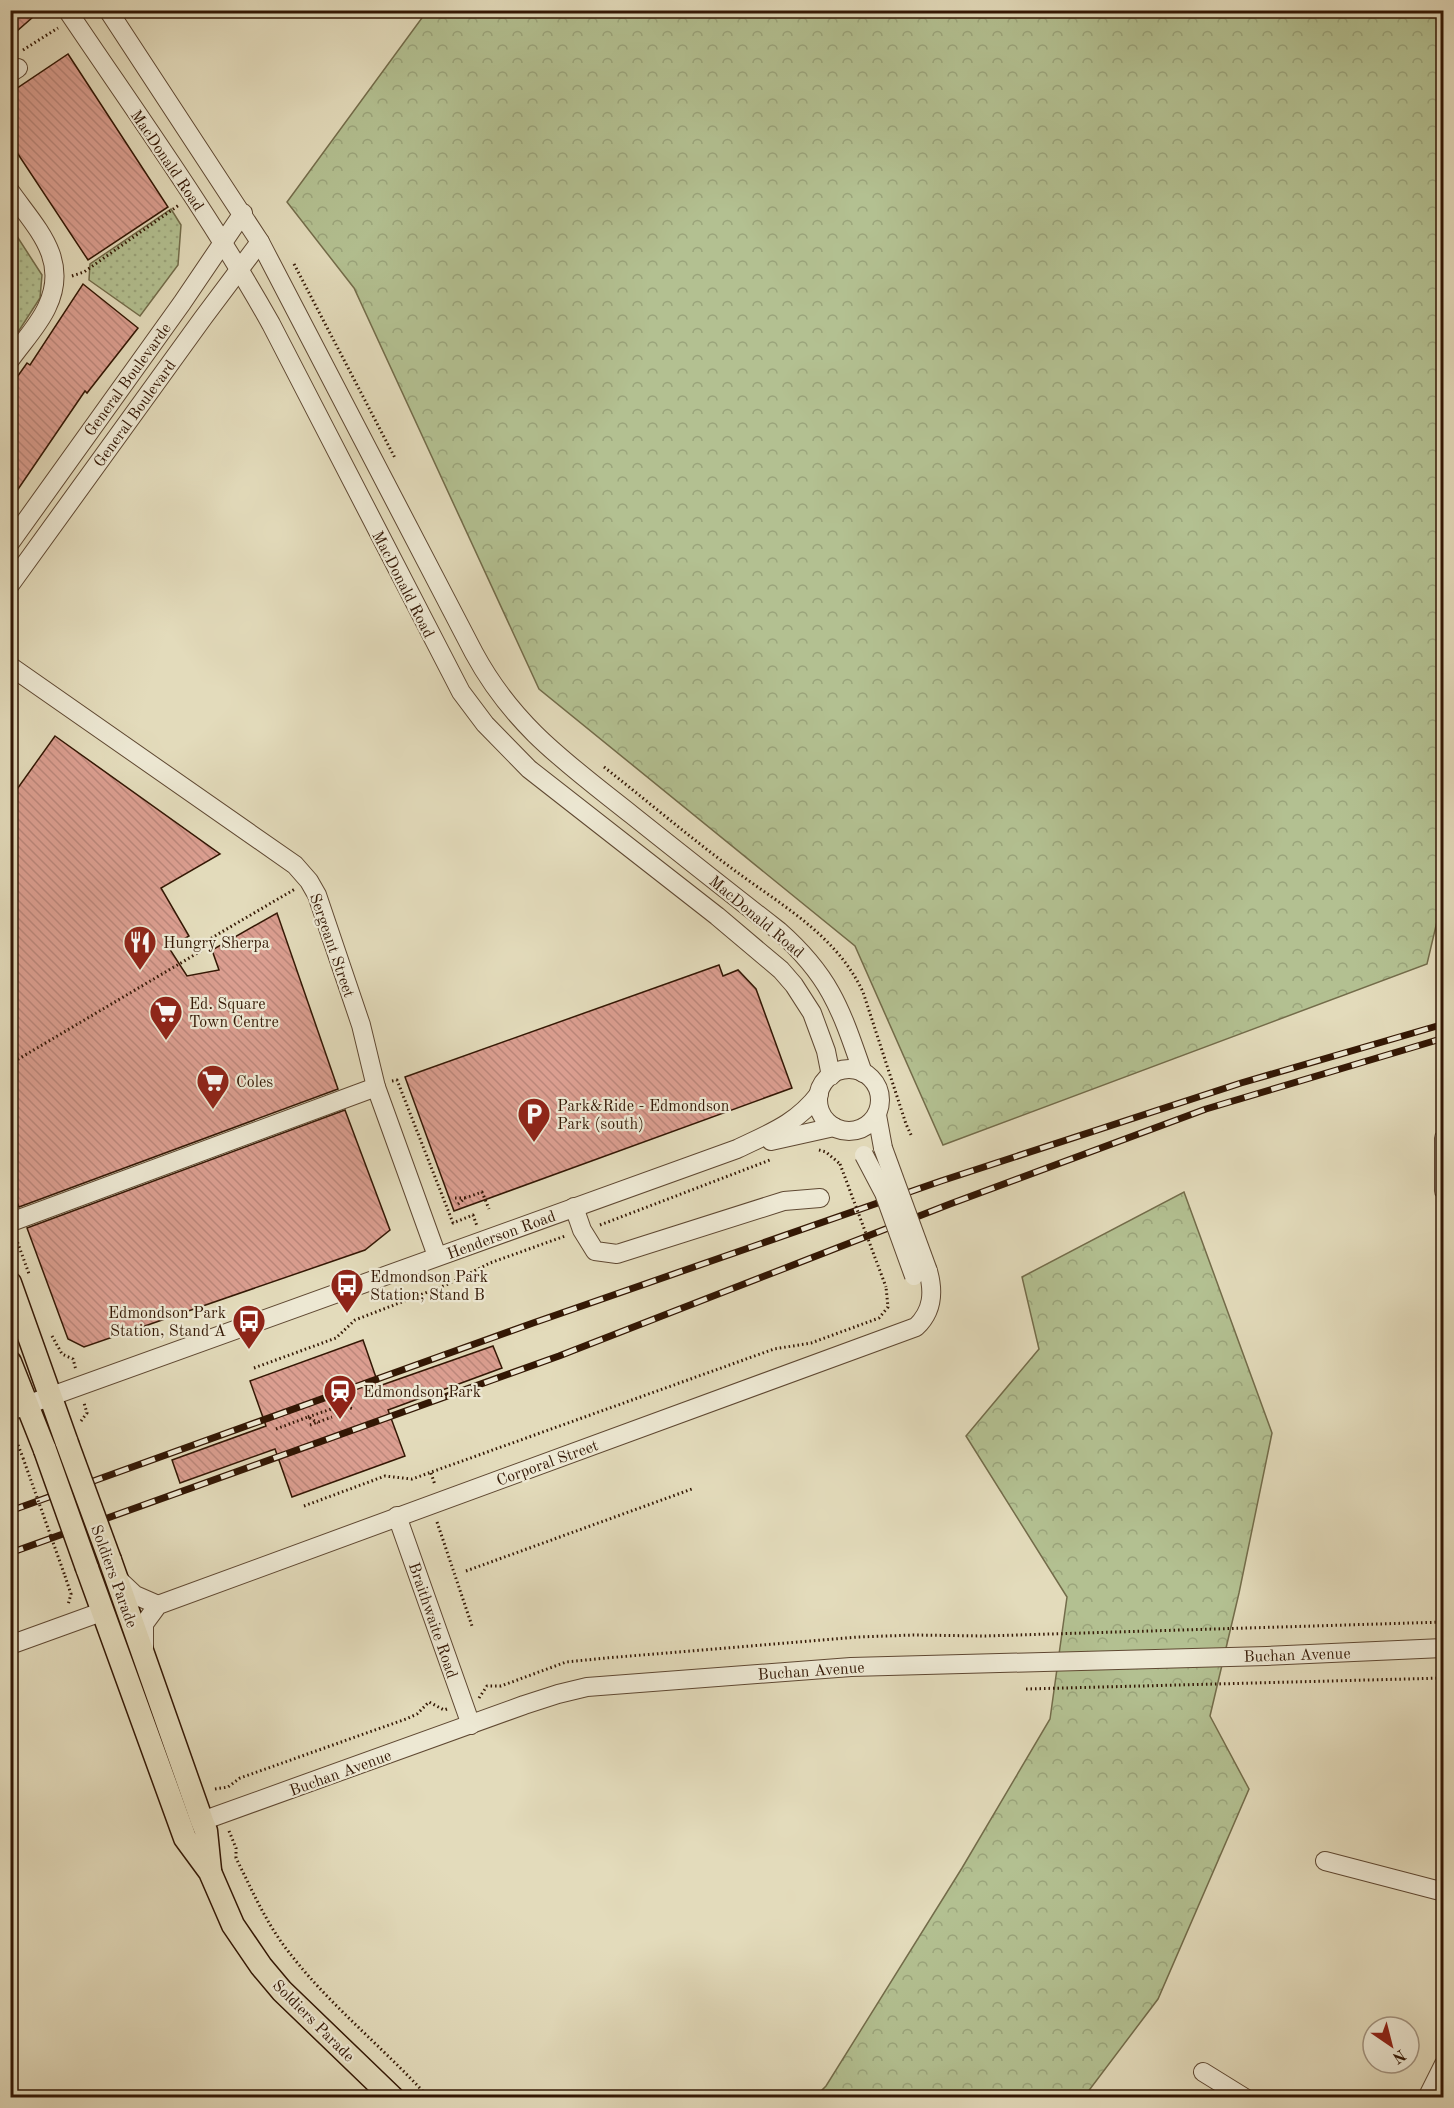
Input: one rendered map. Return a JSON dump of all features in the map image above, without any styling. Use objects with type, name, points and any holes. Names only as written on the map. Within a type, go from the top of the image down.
[{"type":"main road","name":"Soldiers Parade","points":[[10,1283],[206,1831],[210,1872]]},
{"type":"main road","name":"Soldiers Parade","points":[[10,1362],[19,1407],[45,1450],[185,1838],[210,1872],[233,1925],[268,1974],[282,1991],[393,2097]]},
{"type":"street","name":"MacDonald Road","points":[[108,10],[260,242],[487,677],[517,717],[557,755],[779,932],[811,962],[836,999],[863,1073]]},
{"type":"street","name":"MacDonald Road","points":[[69,14],[193,195],[239,268],[271,324],[461,692],[485,724],[529,769],[717,916],[781,970],[812,1013],[826,1050],[831,1076]]},
{"type":"street","points":[[10,191],[46,244],[54,262],[56,281],[47,307],[10,360]]},
{"type":"street","name":"General Boulevarde","points":[[10,543],[182,303],[243,213]]},
{"type":"street","name":"General Boulevard","points":[[10,585],[260,242]]},
{"type":"street","points":[[10,569],[23,552],[56,522]]},
{"type":"street","name":"Sergeant Street","points":[[10,666],[294,865],[309,881],[317,896],[361,1025],[376,1087],[437,1256]]},
{"type":"street","points":[[461,692],[487,677]]},
{"type":"street","points":[[847,1070],[863,1073],[874,1082],[880,1095],[877,1115],[883,1148],[921,1274],[864,1155],[843,1129],[823,1116],[819,1105],[819,1094],[822,1086],[831,1076],[847,1070]]},
{"type":"street","points":[[11,1222],[376,1087]]},
{"type":"street","name":"Henderson Road","points":[[19,1407],[737,1149],[793,1122],[809,1108],[819,1094]]},
{"type":"street","points":[[843,1129],[863,1128],[877,1115]]},
{"type":"street","name":"Henderson Road","points":[[737,1149],[843,1129]]},
{"type":"street","points":[[1443,1138],[1443,1191]]},
{"type":"street","points":[[574,1207],[582,1230],[595,1251],[617,1254],[784,1201],[820,1198]]},
{"type":"street","name":"Corporal Street","points":[[158,1605],[916,1328],[928,1310],[921,1274]]},
{"type":"street","name":"Braithwaite Road","points":[[397,1516],[471,1725]]},
{"type":"street","points":[[113,1569],[135,1596],[158,1605],[144,1624],[143,1654]]},
{"type":"street","points":[[10,1645],[104,1611]]},
{"type":"street","name":"Buchan Avenue","points":[[202,1821],[558,1694],[587,1687],[851,1667],[1267,1656],[1443,1648]]},
{"type":"street","points":[[1325,1861],[1443,1892]]},
{"type":"street","points":[[1427,2097],[1443,2064]]},
{"type":"street","points":[[1203,2072],[1245,2097]]},
{"type":"path","points":[[14,70],[19,53],[69,14]]},
{"type":"path","points":[[56,281],[84,272],[193,195]]},
{"type":"path","points":[[314,299],[399,465]]},
{"type":"path","points":[[596,761],[730,867],[800,917],[822,935],[841,957],[856,977],[863,992],[912,1137]]},
{"type":"path","points":[[10,1064],[201,951],[208,940],[309,881]]},
{"type":"path","points":[[376,1087],[397,1080],[453,1223]]},
{"type":"path","points":[[304,1506],[385,1476],[412,1479],[431,1473],[774,1349],[810,1343],[879,1317],[888,1307],[886,1287],[840,1164],[826,1152],[818,1149]]},
{"type":"path","points":[[254,1368],[336,1338],[355,1320],[446,1285],[490,1263],[605,1224],[771,1159]]},
{"type":"path","points":[[455,1198],[465,1198],[482,1192],[489,1209]]},
{"type":"path","points":[[458,1204],[465,1198]]},
{"type":"path","points":[[276,1429],[343,1405],[353,1410]]},
{"type":"path","points":[[310,1425],[332,1417]]},
{"type":"path","points":[[308,1418],[318,1423]]},
{"type":"path","points":[[18,1445],[65,1576]]},
{"type":"path","points":[[431,1473],[447,1518],[436,1522],[472,1626]]},
{"type":"path","points":[[466,1571],[692,1489]]},
{"type":"path","points":[[487,1686],[501,1686],[566,1662],[858,1637],[1270,1629],[1443,1622]]},
{"type":"path","points":[[1026,1689],[1443,1678]]},
{"type":"path","points":[[215,1789],[412,1717],[424,1709],[429,1702]]},
{"type":"path","points":[[236,1848],[236,1858],[265,1917],[286,1949],[330,1998],[429,2097]]},
{"type":"green space","points":[[427,11],[1443,11],[1444,892],[1427,964],[943,1145],[855,946],[539,689],[354,288],[287,202]]},
{"type":"green space","points":[[171,209],[181,225],[178,265],[140,316],[89,280],[90,264]]},
{"type":"green space","points":[[11,227],[42,275],[40,298],[11,343]]},
{"type":"green space","points":[[1184,1192],[1272,1433],[1239,1593],[1210,1716],[1249,1789],[1158,1999],[1084,2097],[814,2098],[826,2086],[962,1868],[1050,1719],[1067,1597],[966,1436],[1039,1349],[1022,1277]]},
{"type":"building","points":[[10,10],[41,10],[10,37]]},
{"type":"building","points":[[68,54],[168,207],[88,260],[10,142],[10,93]]},
{"type":"building","points":[[83,284],[138,328],[87,393],[85,391],[10,501],[10,387],[27,363],[30,365]]},
{"type":"building","name":"Ed. Square Town Centre","points":[[55,736],[220,854],[161,888],[189,936],[169,948],[187,976],[219,970],[212,950],[277,913],[338,1089],[19,1207],[10,1184],[10,799]]},
{"type":"building","name":"Park&Ride - Edmondson Park (south)","points":[[719,965],[723,976],[738,970],[756,989],[792,1088],[454,1211],[405,1077]]},
{"type":"building","points":[[345,1110],[390,1230],[365,1250],[84,1347],[68,1339],[27,1228]]},
{"type":"building","points":[[363,1340],[379,1386],[493,1346],[502,1368],[388,1410],[405,1456],[292,1497],[275,1449],[180,1483],[172,1460],[266,1426],[250,1381]]},
{"type":"railway","points":[[10,1511],[533,1323],[941,1181],[1241,1083],[1444,1024]]},
{"type":"railway","points":[[10,1553],[559,1356],[950,1204],[1206,1109],[1444,1038]]},
{"type":"place","name":"Hungry Sherpa","points":[[140,971]]},
{"type":"place","name":"Ed. Square Town Centre","points":[[166,1041]]},
{"type":"place","name":"Coles","points":[[213,1110]]},
{"type":"place","name":"Park&Ride - Edmondson Park (south)","points":[[534,1143]]},
{"type":"place","name":"Edmondson Park Station, Stand B","points":[[347,1314]]},
{"type":"place","name":"Edmondson Park Station, Stand A","points":[[249,1350]]},
{"type":"place","name":"Edmondson Park","points":[[340,1420]]}]
